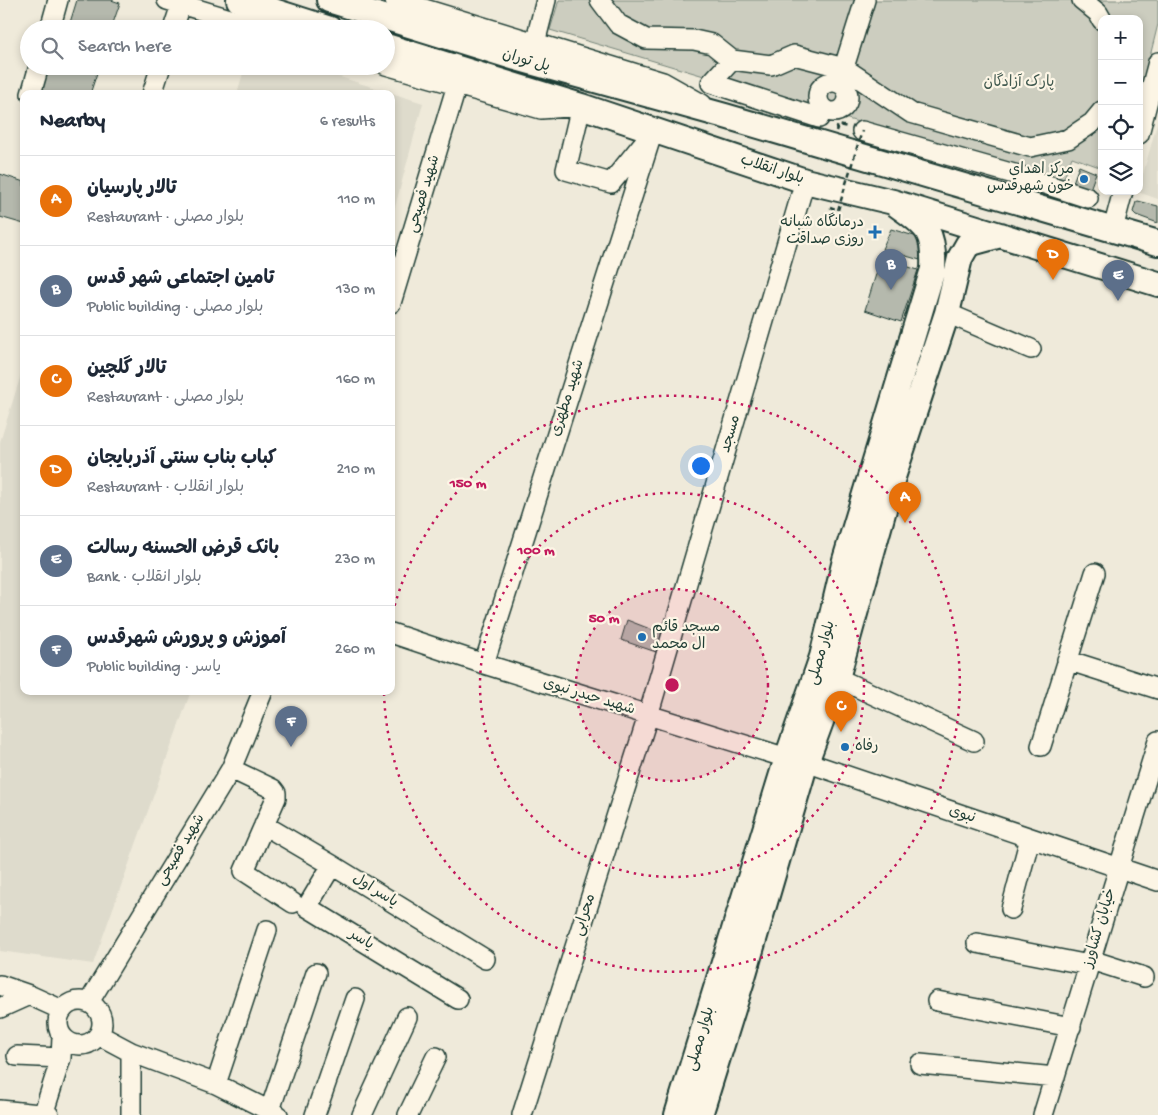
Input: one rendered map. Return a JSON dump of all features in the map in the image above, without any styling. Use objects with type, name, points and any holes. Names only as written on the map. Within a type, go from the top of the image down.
[{"type":"main road","points":[[239,0],[302,20]]},
{"type":"main road","name":"پل توران","points":[[330,0],[394,20]]},
{"type":"main road","name":"پل توران","points":[[395,20],[516,58],[725,116]]},
{"type":"main road","name":"پل توران","points":[[395,49],[581,106]]},
{"type":"main road","name":"بلوار انقلاب","points":[[581,106],[805,181],[893,202],[1158,284]]},
{"type":"main road","points":[[725,116],[1158,243]]},
{"type":"main road","name":"بلوار مصلی","points":[[700,1115],[743,977],[845,560],[933,269],[934,249],[932,240],[923,224],[893,202]]},
{"type":"main road","name":"بلوار مصلی","points":[[677,1115],[797,760],[836,678],[893,477],[947,313],[960,258],[968,244],[1001,234]]},
{"type":"street","points":[[52,20],[58,0]]},
{"type":"street","points":[[395,0],[663,82],[725,116]]},
{"type":"street","points":[[535,43],[546,0]]},
{"type":"street","points":[[600,0],[618,24],[646,39],[694,40],[712,44],[732,60],[771,65],[794,55],[841,76],[911,113],[1030,147],[1068,139],[1092,123],[1098,115]]},
{"type":"street","points":[[711,83],[821,112],[834,112],[843,108],[848,94],[842,86],[841,76],[865,0]]},
{"type":"street","points":[[1082,0],[1099,15]]},
{"type":"street","points":[[173,20],[174,3],[232,20]]},
{"type":"street","points":[[711,83],[712,44]]},
{"type":"street","points":[[711,83],[732,60]]},
{"type":"street","points":[[1143,109],[1145,96],[1158,62]]},
{"type":"street","name":"بلوار انقلاب","points":[[395,68],[541,109],[581,106]]},
{"type":"street","points":[[32,90],[36,75]]},
{"type":"street","points":[[153,90],[158,75]]},
{"type":"street","name":"شهید فصیحی","points":[[395,290],[457,85]]},
{"type":"street","points":[[581,106],[566,170],[611,183],[653,131]]},
{"type":"street","points":[[821,112],[838,125]]},
{"type":"street","name":"شهید مطهری","points":[[484,664],[653,131]]},
{"type":"street","points":[[862,131],[1014,174],[1088,198]]},
{"type":"street","points":[[1004,140],[1014,174]]},
{"type":"street","points":[[1014,174],[1039,146]]},
{"type":"street","name":"مسجد","points":[[648,716],[805,181]]},
{"type":"street","points":[[1113,229],[1122,195]]},
{"type":"street","points":[[947,313],[1031,349]]},
{"type":"street","points":[[1041,746],[1095,573]]},
{"type":"street","name":"شهید حیدر نبوی","points":[[395,634],[648,716],[797,760]]},
{"type":"street","points":[[1068,660],[1158,689]]},
{"type":"street","points":[[836,678],[974,741]]},
{"type":"street","name":"شهید فصیحی","points":[[88,1002],[231,769],[261,695]]},
{"type":"street","name":"محرابی","points":[[522,1115],[648,716]]},
{"type":"street","name":"خیابان کشاورز","points":[[1043,1115],[1158,741]]},
{"type":"street","name":"نبوی","points":[[797,760],[1158,880]]},
{"type":"street","points":[[231,769],[273,789],[276,793],[276,798],[244,871],[293,903]]},
{"type":"street","name":"یاسر اول","points":[[264,825],[485,960]]},
{"type":"street","points":[[1011,909],[1030,838]]},
{"type":"street","name":"یاسر","points":[[332,865],[307,907],[458,999]]},
{"type":"street","points":[[216,1084],[267,930]]},
{"type":"street","points":[[977,943],[1090,962],[1144,976]]},
{"type":"street","points":[[99,1035],[131,1052],[216,1084],[274,1113],[316,973]]},
{"type":"street","points":[[0,985],[29,995],[62,1010]]},
{"type":"street","points":[[0,1008],[29,995]]},
{"type":"street","points":[[315,1115],[355,999]]},
{"type":"street","points":[[43,1115],[61,1058],[62,1037],[57,1024],[62,1010],[74,1002],[81,1001],[88,1002],[95,1007],[102,1020],[102,1028],[99,1035],[88,1045],[74,1045],[62,1037]]},
{"type":"street","points":[[937,1001],[1071,1027]]},
{"type":"street","points":[[362,1115],[407,1017]]},
{"type":"street","points":[[131,1052],[131,1115]]},
{"type":"street","points":[[17,1056],[61,1058]]},
{"type":"street","points":[[408,1115],[436,1057]]},
{"type":"street","points":[[920,1064],[1055,1077]]},
{"type":"street","points":[[0,1110],[49,1115]]},
{"type":"path","points":[[838,210],[862,131]]},
{"type":"shaded area","points":[[242,75],[334,75],[382,90],[238,90]]},
{"type":"shaded area","points":[[395,94],[423,103],[395,207]]},
{"type":"shaded area","points":[[1158,120],[1158,199],[1143,194],[1143,174]]},
{"type":"shaded area","points":[[20,378],[20,695],[190,695],[93,964],[0,951],[0,442]]},
{"type":"green space","name":"پارک آزادگان","points":[[559,0],[1158,0],[1158,24],[1143,85],[1143,15],[1098,15],[1098,167],[1072,157],[1062,183],[550,30]]},
{"type":"building","points":[[77,0],[111,0],[120,3],[114,20],[71,20]]},
{"type":"building","points":[[45,75],[96,75],[91,90],[40,90]]},
{"type":"building","name":"مرکز اهدای خون شهرقدس","points":[[1079,166],[1096,173],[1089,192],[1072,185]]},
{"type":"building","points":[[0,174],[20,181],[20,223],[0,217]]},
{"type":"building","points":[[1138,201],[1158,206],[1158,223],[1136,215],[1133,212]]},
{"type":"building","points":[[891,229],[921,238],[923,252],[920,260],[882,249]]},
{"type":"building","points":[[881,258],[918,270],[901,322],[865,310]]},
{"type":"building","name":"مسجد قائم ال محمد","points":[[627,620],[663,634],[656,652],[621,640]]},
{"type":"place","name":"مرکز اهدای خون شهرقدس","points":[[1084,179]]},
{"type":"place","name":"درمانگاه شبانه روزی صداقت","points":[[875,232]]},
{"type":"place","name":"کباب بناب سنتی آذربایجان","points":[[1053,280]]},
{"type":"place","name":"تامین اجتماعی شهر قدس","points":[[891,290]]},
{"type":"place","name":"بانک قرض الحسنه رسالت","points":[[1118,301]]},
{"type":"place","name":"تالار پارسیان","points":[[905,523]]},
{"type":"place","name":"مسجد قائم ال محمد","points":[[642,637]]},
{"type":"place","name":"تالار گلچین","points":[[841,732]]},
{"type":"place","name":"آموزش و پرورش شهرقدس","points":[[291,747]]},
{"type":"place","name":"رفاه","points":[[845,747]]}]
